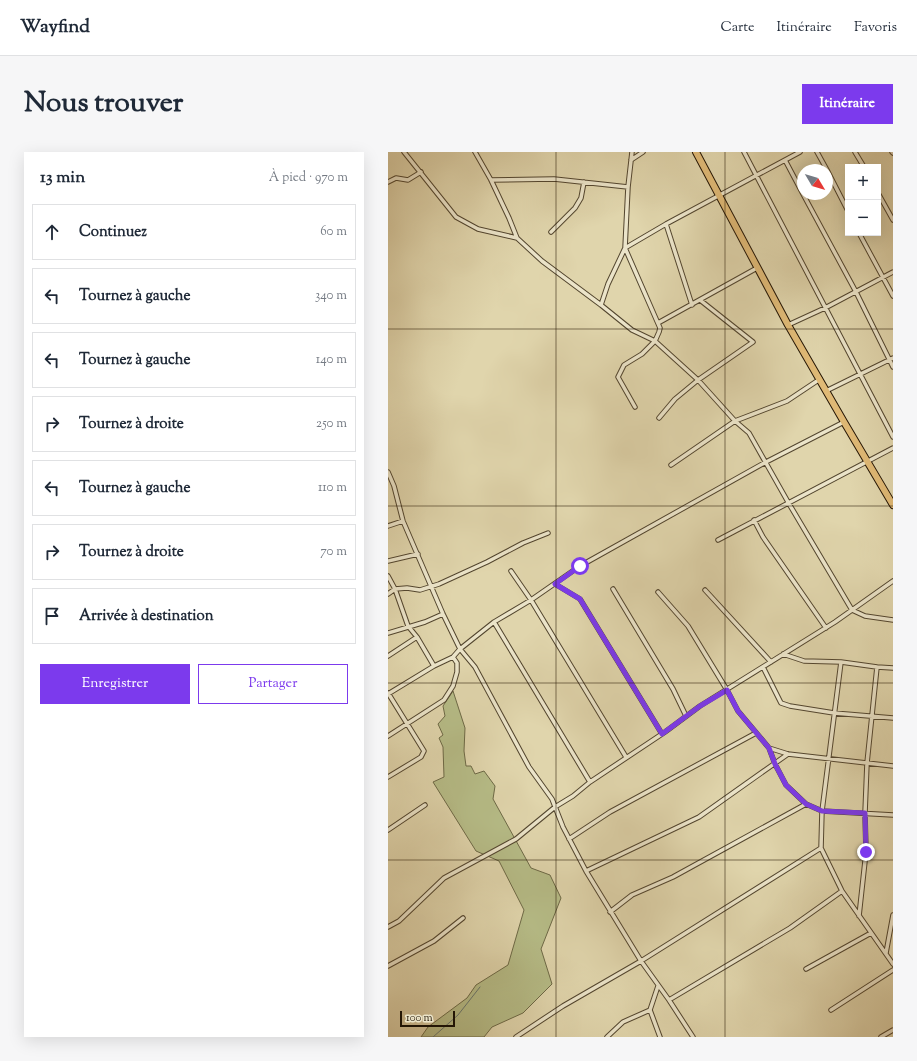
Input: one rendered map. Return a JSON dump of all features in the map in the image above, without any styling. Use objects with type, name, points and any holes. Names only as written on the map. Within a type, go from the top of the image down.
[{"type":"highway","points":[[696,152],[788,325],[893,505]]},
{"type":"street","points":[[404,152],[456,218],[478,229],[517,238]]},
{"type":"street","points":[[475,152],[491,180],[517,238],[542,261],[632,330],[655,341],[698,380],[735,421],[749,433],[852,610],[865,616],[893,620]]},
{"type":"street","points":[[601,305],[608,284],[625,248],[628,187],[632,152]]},
{"type":"street","points":[[631,160],[643,152]]},
{"type":"street","points":[[744,152],[893,437]]},
{"type":"street","points":[[625,248],[719,194],[800,152]]},
{"type":"street","points":[[818,152],[824,164]]},
{"type":"street","points":[[856,152],[862,164]]},
{"type":"street","points":[[785,160],[797,183]]},
{"type":"street","points":[[388,182],[396,178],[408,180],[421,172]]},
{"type":"street","points":[[491,180],[554,179],[628,187]]},
{"type":"street","points":[[551,232],[575,208],[581,198],[584,182]]},
{"type":"street","points":[[833,182],[845,205]]},
{"type":"street","points":[[881,198],[893,220]]},
{"type":"street","points":[[806,200],[891,359],[893,367]]},
{"type":"street","points":[[666,224],[692,305]]},
{"type":"street","points":[[862,236],[893,296]]},
{"type":"street","points":[[625,248],[658,323],[659,332],[655,341],[642,354],[624,365],[618,377],[635,407]]},
{"type":"street","points":[[658,323],[757,268]]},
{"type":"street","points":[[788,325],[825,308],[893,272]]},
{"type":"street","points":[[659,418],[675,399],[698,380],[753,342],[700,300]]},
{"type":"street","points":[[826,391],[891,359]]},
{"type":"street","points":[[671,465],[735,421],[787,400],[820,379]]},
{"type":"street","points":[[388,777],[421,757],[424,752],[388,693],[434,666],[437,666],[453,657],[460,649],[494,622],[531,600],[580,566],[766,462],[844,422]]},
{"type":"street","points":[[718,540],[893,448]]},
{"type":"street","points":[[388,472],[394,486],[403,521],[443,614],[460,649],[475,667],[529,767],[552,799],[586,872],[610,912],[641,961],[693,1037]]},
{"type":"street","points":[[388,488],[394,486]]},
{"type":"street","points":[[754,520],[826,628]]},
{"type":"street","points":[[388,526],[403,521]]},
{"type":"street","points":[[388,594],[395,589],[407,588],[420,590],[439,584],[487,562],[523,543],[548,533]]},
{"type":"street","points":[[388,561],[418,554]]},
{"type":"street","points":[[511,571],[531,600],[626,757]]},
{"type":"street","points":[[388,576],[395,589],[408,626],[434,666]]},
{"type":"street","points":[[388,927],[399,921],[444,878],[516,839],[555,807],[573,796],[590,782],[626,757],[662,734],[686,716],[826,628],[893,581]]},
{"type":"street","points":[[555,584],[580,599],[662,734]]},
{"type":"street","points":[[613,589],[673,689],[686,716]]},
{"type":"street","points":[[705,590],[771,662]]},
{"type":"street","points":[[658,592],[688,626],[738,711],[769,748],[775,764],[786,785],[806,804],[822,811],[893,815]]},
{"type":"street","points":[[388,633],[425,622],[443,614]]},
{"type":"street","points":[[494,622],[590,782]]},
{"type":"street","points":[[388,656],[416,637]]},
{"type":"street","points":[[783,654],[804,661],[841,662],[893,668]]},
{"type":"street","points":[[388,736],[444,700],[449,694],[457,672],[456,663],[453,657]]},
{"type":"street","points":[[841,662],[822,811],[821,848],[842,891],[893,964]]},
{"type":"street","points":[[763,667],[781,703],[790,706],[834,713],[893,718]]},
{"type":"street","points":[[859,916],[866,852],[865,813],[867,763],[877,667]]},
{"type":"street","points":[[570,839],[610,812],[756,733]]},
{"type":"street","points":[[769,748],[788,754],[893,766]]},
{"type":"street","points":[[586,872],[699,817],[788,754]]},
{"type":"street","points":[[610,912],[632,895],[673,877],[806,804]]},
{"type":"street","points":[[388,830],[425,805]]},
{"type":"street","points":[[516,1037],[563,1006],[641,961],[821,848]]},
{"type":"street","points":[[669,1000],[790,928],[842,891]]},
{"type":"street","points":[[886,954],[893,915]]},
{"type":"street","points":[[388,966],[434,942],[464,918]]},
{"type":"street","points":[[806,969],[871,933]]},
{"type":"street","points":[[831,1010],[893,970]]},
{"type":"street","points":[[658,986],[650,1010],[660,1037]]},
{"type":"street","points":[[607,1037],[623,1022],[650,1010]]},
{"type":"street","points":[[881,1037],[893,1030]]},
{"type":"green space","points":[[453,691],[465,728],[464,751],[466,766],[471,766],[475,774],[484,771],[495,786],[493,799],[531,868],[550,875],[561,898],[541,949],[552,984],[523,1013],[492,1027],[484,1037],[421,1037],[428,1027],[467,998],[476,985],[508,965],[524,910],[499,861],[476,851],[433,782],[444,777],[443,747],[439,738],[443,735],[438,724],[445,716],[443,706]]},
{"type":"waterway","points":[[433,1037],[458,1015],[480,987]]},
{"type":"route","points":[[580,566],[555,584],[580,599],[662,734],[700,706],[727,690],[738,711],[769,748],[775,764],[786,785],[806,804],[822,811],[865,813],[866,852]]}]
